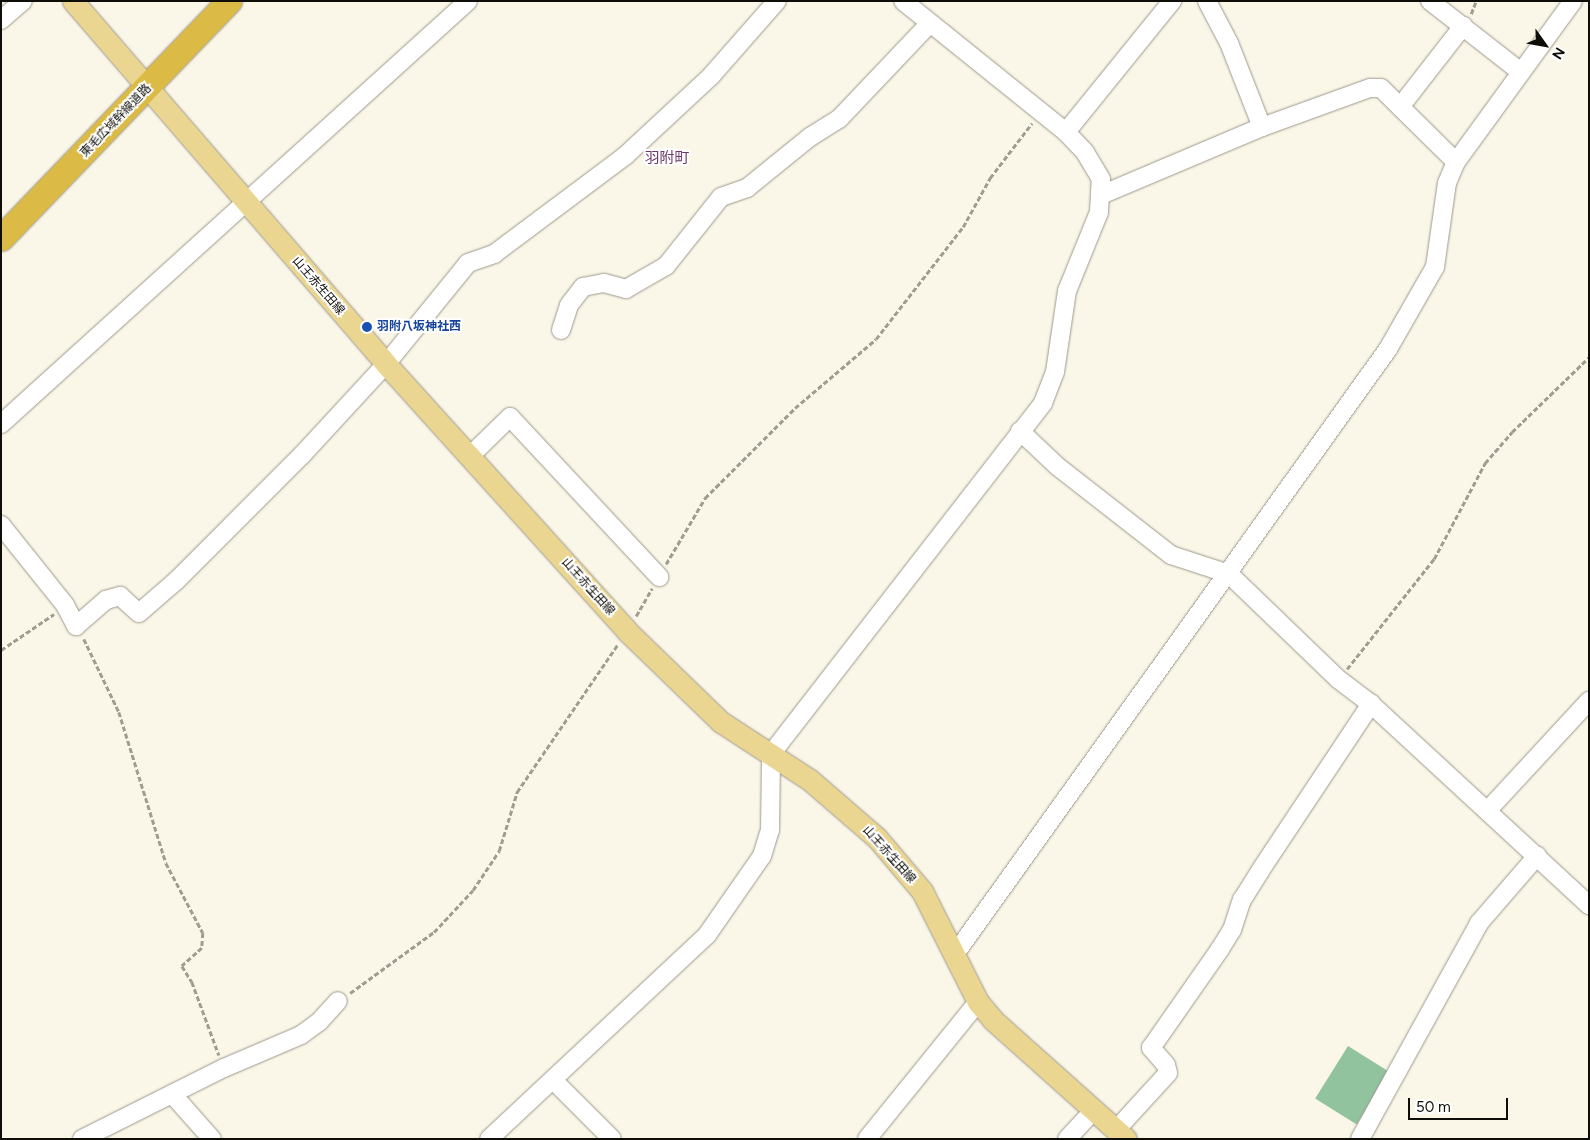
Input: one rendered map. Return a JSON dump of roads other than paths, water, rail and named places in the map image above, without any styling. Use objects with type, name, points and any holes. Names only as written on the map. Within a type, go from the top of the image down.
[{"type":"highway","name":"東毛広域幹線道路","points":[[1,238],[142,83],[206,1]]},
{"type":"highway","name":"東毛広域幹線道路","points":[[1,213],[229,1]]},
{"type":"main road","name":"山王赤生田線","points":[[73,1],[246,204],[386,364],[627,631],[721,722],[771,754],[838,802],[877,838],[922,891],[978,1002],[1011,1040],[1121,1134]]},
{"type":"street","points":[[1,20],[23,1]]},
{"type":"street","points":[[1,424],[468,1]]},
{"type":"street","points":[[1,525],[65,605],[76,626],[106,600],[120,596],[139,613],[177,580],[302,455],[386,364],[468,263],[494,254],[625,156],[711,76],[777,1]]},
{"type":"street","points":[[489,1139],[707,936],[762,856],[770,830],[771,754],[1043,403],[1056,372],[1067,290],[1099,212],[1100,179],[1084,152],[1066,132],[904,1]]},
{"type":"street","points":[[1066,132],[1172,1]]},
{"type":"street","points":[[1207,1],[1228,43],[1262,127]]},
{"type":"street","points":[[1430,1],[1521,72]]},
{"type":"street","points":[[955,954],[1229,574],[1388,349],[1435,268],[1448,183],[1456,162],[1573,1]]},
{"type":"street","points":[[561,330],[569,305],[583,287],[604,283],[626,289],[666,266],[721,196],[748,188],[810,137],[839,119],[930,23]]},
{"type":"street","points":[[1400,108],[1463,26]]},
{"type":"street","points":[[1101,195],[1262,127],[1370,88],[1380,88],[1456,162]]},
{"type":"street","points":[[470,456],[510,417],[659,577]]},
{"type":"street","points":[[1020,431],[1057,466],[1171,554],[1229,574],[1338,680],[1371,704],[1589,905]]},
{"type":"street","points":[[1488,810],[1589,701]]},
{"type":"street","points":[[1121,1134],[1168,1073],[1166,1065],[1150,1048],[1220,949],[1232,930],[1242,900],[1371,704]]},
{"type":"street","points":[[1360,1139],[1479,923],[1537,856]]},
{"type":"street","points":[[82,1139],[224,1068],[301,1035],[319,1022],[338,1001]]},
{"type":"street","points":[[867,1139],[978,1002]]},
{"type":"street","points":[[553,1080],[612,1139]]},
{"type":"street","points":[[172,1094],[212,1139]]},
{"type":"street","points":[[1067,1139],[1094,1110]]},
{"type":"place","name":"羽附八坂神社西","points":[[367,327]]},
{"type":"district","name":"羽附町","points":[[667,159]]}]
